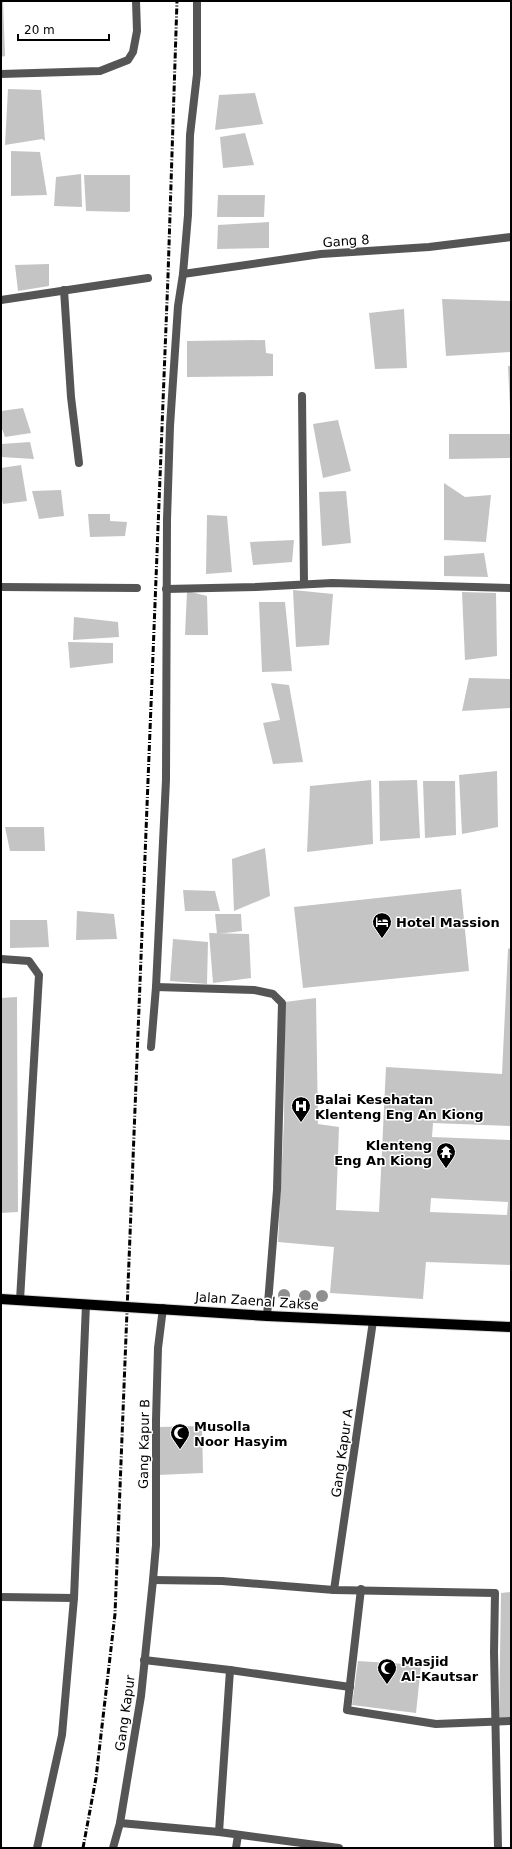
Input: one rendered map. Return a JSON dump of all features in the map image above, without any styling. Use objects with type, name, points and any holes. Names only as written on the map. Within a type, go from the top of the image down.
[{"type":"main road","name":"Jalan Zaenal Zakse","points":[[1,1299],[163,1308],[267,1316],[511,1327]]},
{"type":"street","points":[[1,74],[100,71],[128,60],[133,52],[137,31],[136,1]]},
{"type":"street","points":[[150,1047],[156,987],[166,780],[166,589],[170,426],[178,306],[183,274],[188,215],[190,135],[197,74],[197,1]]},
{"type":"street","name":"Gang 8","points":[[183,274],[320,254],[429,246],[511,237]]},
{"type":"street","points":[[1,300],[148,278]]},
{"type":"street","points":[[64,290],[71,397],[79,462]]},
{"type":"street","points":[[302,396],[304,584]]},
{"type":"street","points":[[166,589],[332,583],[511,588]]},
{"type":"street","points":[[1,587],[137,588]]},
{"type":"street","points":[[1,959],[29,960],[39,975],[20,1300]]},
{"type":"street","points":[[156,987],[254,990],[273,994],[282,1003],[277,1190],[267,1316]]},
{"type":"street","points":[[37,1848],[62,1735],[74,1598],[86,1304]]},
{"type":"street","name":"Gang Kapur B","points":[[152,1580],[156,1545],[156,1420],[158,1348],[163,1308]]},
{"type":"street","name":"Gang Kapur A","points":[[334,1590],[373,1321]]},
{"type":"street","points":[[152,1580],[222,1580],[334,1590],[361,1589],[495,1593],[495,1722],[498,1848]]},
{"type":"street","name":"Gang Kapur","points":[[113,1848],[120,1823],[141,1696],[152,1580]]},
{"type":"street","points":[[361,1589],[347,1710],[436,1724],[511,1721]]},
{"type":"street","points":[[1,1597],[74,1598]]},
{"type":"street","points":[[144,1660],[230,1670],[350,1687]]},
{"type":"street","points":[[219,1832],[230,1670]]},
{"type":"street","points":[[120,1823],[219,1832],[339,1848]]},
{"type":"street","points":[[236,1848],[238,1835]]},
{"type":"building","points":[[1,1],[3,1],[5,56],[1,57]]},
{"type":"building","points":[[8,89],[41,90],[45,141],[42,139],[5,145]]},
{"type":"building","points":[[255,93],[263,124],[215,130],[219,95]]},
{"type":"building","points":[[245,133],[254,165],[223,168],[220,137]]},
{"type":"building","points":[[11,151],[40,152],[47,195],[11,196]]},
{"type":"building","points":[[81,174],[82,207],[54,206],[56,177]]},
{"type":"building","points":[[84,175],[130,175],[130,211],[86,211]]},
{"type":"building","points":[[218,195],[265,195],[264,217],[217,217]]},
{"type":"building","points":[[269,222],[269,248],[217,249],[218,225]]},
{"type":"building","points":[[49,264],[49,286],[18,291],[15,265]]},
{"type":"building","points":[[442,299],[511,301],[511,352],[446,356]]},
{"type":"building","points":[[404,309],[407,368],[375,369],[369,313]]},
{"type":"building","points":[[265,340],[266,353],[273,354],[273,376],[187,377],[187,341]]},
{"type":"building","points":[[508,366],[511,366],[510,407]]},
{"type":"building","points":[[23,408],[31,433],[5,437],[1,426],[1,411]]},
{"type":"building","points":[[338,420],[351,471],[323,478],[313,424]]},
{"type":"building","points":[[449,434],[511,434],[511,458],[449,459]]},
{"type":"building","points":[[30,442],[34,459],[1,457],[1,444]]},
{"type":"building","points":[[21,465],[27,501],[3,504],[1,496],[1,468]]},
{"type":"building","points":[[444,483],[465,497],[491,495],[486,542],[444,540]]},
{"type":"building","points":[[61,490],[64,516],[39,519],[32,491]]},
{"type":"building","points":[[346,491],[351,543],[322,546],[319,492]]},
{"type":"building","points":[[88,514],[110,514],[110,521],[127,522],[125,536],[90,537]]},
{"type":"building","points":[[207,515],[227,516],[232,572],[206,574]]},
{"type":"building","points":[[294,540],[292,562],[253,565],[250,542]]},
{"type":"building","points":[[484,553],[488,577],[444,576],[444,556]]},
{"type":"building","points":[[293,590],[333,594],[329,645],[296,647]]},
{"type":"building","points":[[187,591],[207,596],[208,635],[185,635]]},
{"type":"building","points":[[462,592],[496,593],[497,656],[465,660]]},
{"type":"building","points":[[259,602],[285,602],[292,671],[262,672]]},
{"type":"building","points":[[74,617],[118,622],[119,637],[73,640]]},
{"type":"building","points":[[68,642],[113,643],[113,663],[70,668]]},
{"type":"building","points":[[469,678],[511,679],[511,708],[462,711]]},
{"type":"building","points":[[271,683],[289,685],[303,762],[273,764],[263,723],[280,720]]},
{"type":"building","points":[[497,771],[498,827],[462,834],[459,775]]},
{"type":"building","points":[[371,780],[373,844],[307,852],[310,786]]},
{"type":"building","points":[[417,780],[420,838],[380,841],[379,781]]},
{"type":"building","points":[[423,781],[455,781],[456,835],[425,838]]},
{"type":"building","points":[[5,827],[44,827],[45,851],[10,851]]},
{"type":"building","points":[[265,848],[270,896],[234,911],[232,859]]},
{"type":"building","name":"Hotel Massion","points":[[461,889],[469,971],[303,988],[294,907]]},
{"type":"building","points":[[183,890],[215,891],[220,911],[185,911]]},
{"type":"building","points":[[77,911],[114,914],[117,939],[76,940]]},
{"type":"building","points":[[215,914],[241,914],[242,931],[217,934]]},
{"type":"building","points":[[10,920],[47,920],[49,947],[10,948]]},
{"type":"building","points":[[209,933],[249,934],[251,978],[213,983]]},
{"type":"building","points":[[173,939],[208,942],[207,984],[170,981]]},
{"type":"building","name":"Klenteng Eng An Kiong","points":[[511,948],[511,1126],[433,1123],[432,1137],[511,1140],[511,1265],[426,1262],[423,1299],[330,1293],[334,1247],[278,1242],[284,1121],[285,1002],[316,998],[318,1124],[339,1127],[336,1210],[379,1212],[386,1067],[502,1074],[508,949]],"holes":[[[431,1198],[508,1202],[507,1215],[430,1212]]]},
{"type":"building","points":[[17,997],[18,1212],[1,1213],[1,998]]},
{"type":"building","name":"Musolla Noor Hasyim","points":[[202,1426],[203,1473],[158,1475],[158,1427]]},
{"type":"building","points":[[511,1592],[511,1717],[499,1718],[501,1593]]},
{"type":"building","name":"Masjid Al-Kautsar","points":[[358,1661],[421,1665],[416,1713],[352,1705]]},
{"type":"railway","points":[[83,1848],[96,1778],[115,1614],[168,276],[177,1]]},
{"type":"place","name":"Hotel Massion","points":[[382,939]]},
{"type":"place","name":"Balai Kesehatan Klenteng Eng An Kiong","points":[[301,1123]]},
{"type":"place","name":"Klenteng Eng An Kiong","points":[[446,1169]]},
{"type":"place","name":"Musolla Noor Hasyim","points":[[180,1450]]},
{"type":"place","name":"Masjid Al-Kautsar","points":[[387,1685]]}]
